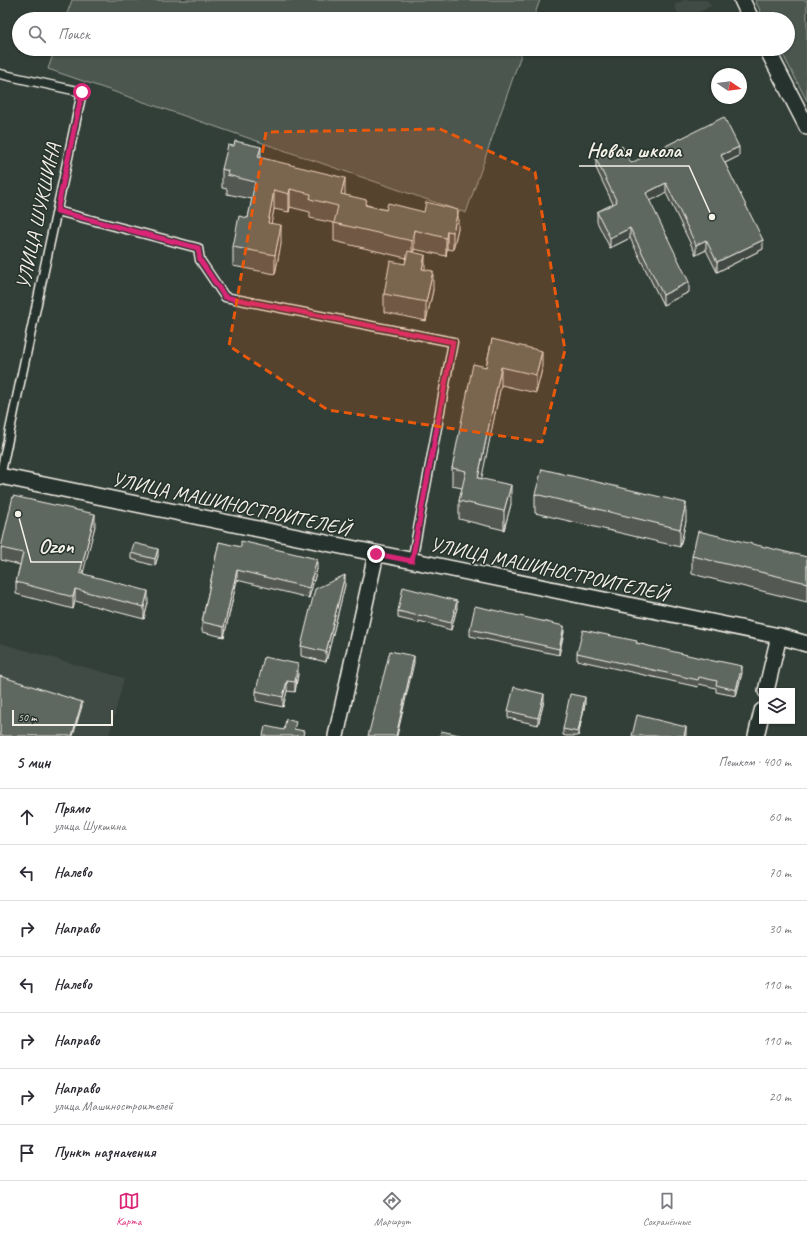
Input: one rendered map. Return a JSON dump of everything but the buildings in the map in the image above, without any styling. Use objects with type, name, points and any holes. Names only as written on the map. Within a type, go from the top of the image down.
[{"type":"street","points":[[742,0],[748,12]]},
{"type":"street","points":[[771,56],[807,127]]},
{"type":"street","name":"УЛИЦА МАШИНОСТРОИТЕЛЕЙ","points":[[0,476],[779,636],[807,644]]},
{"type":"street","points":[[336,736],[376,554]]},
{"type":"street","points":[[767,688],[779,636]]},
{"type":"street","points":[[756,736],[759,724]]},
{"type":"lane","name":"УЛИЦА ШУКШИНА","points":[[0,74],[82,92],[0,476]]},
{"type":"lane","points":[[57,211],[198,248],[200,260],[225,297],[453,342],[412,561]]},
{"type":"highlighted area","points":[[440,129],[535,172],[565,350],[542,442],[328,410],[229,346],[266,132]]},
{"type":"shaded area","points":[[72,0],[540,0],[536,12],[68,12]]},
{"type":"shaded area","points":[[684,0],[707,0],[711,6],[700,12],[678,12],[674,5]]},
{"type":"shaded area","points":[[755,0],[807,0],[807,101],[784,56],[795,56],[795,12],[761,12]]},
{"type":"shaded area","points":[[53,56],[521,56],[466,213],[48,69]]},
{"type":"shaded area","points":[[0,643],[124,678],[109,736],[0,736]]},
{"type":"place","name":"Новая школа","points":[[712,217]]},
{"type":"place","name":"Ozon","points":[[18,514]]},
{"type":"route","points":[[82,92],[57,211],[198,248],[200,260],[225,297],[453,342],[412,561],[376,554]]}]
